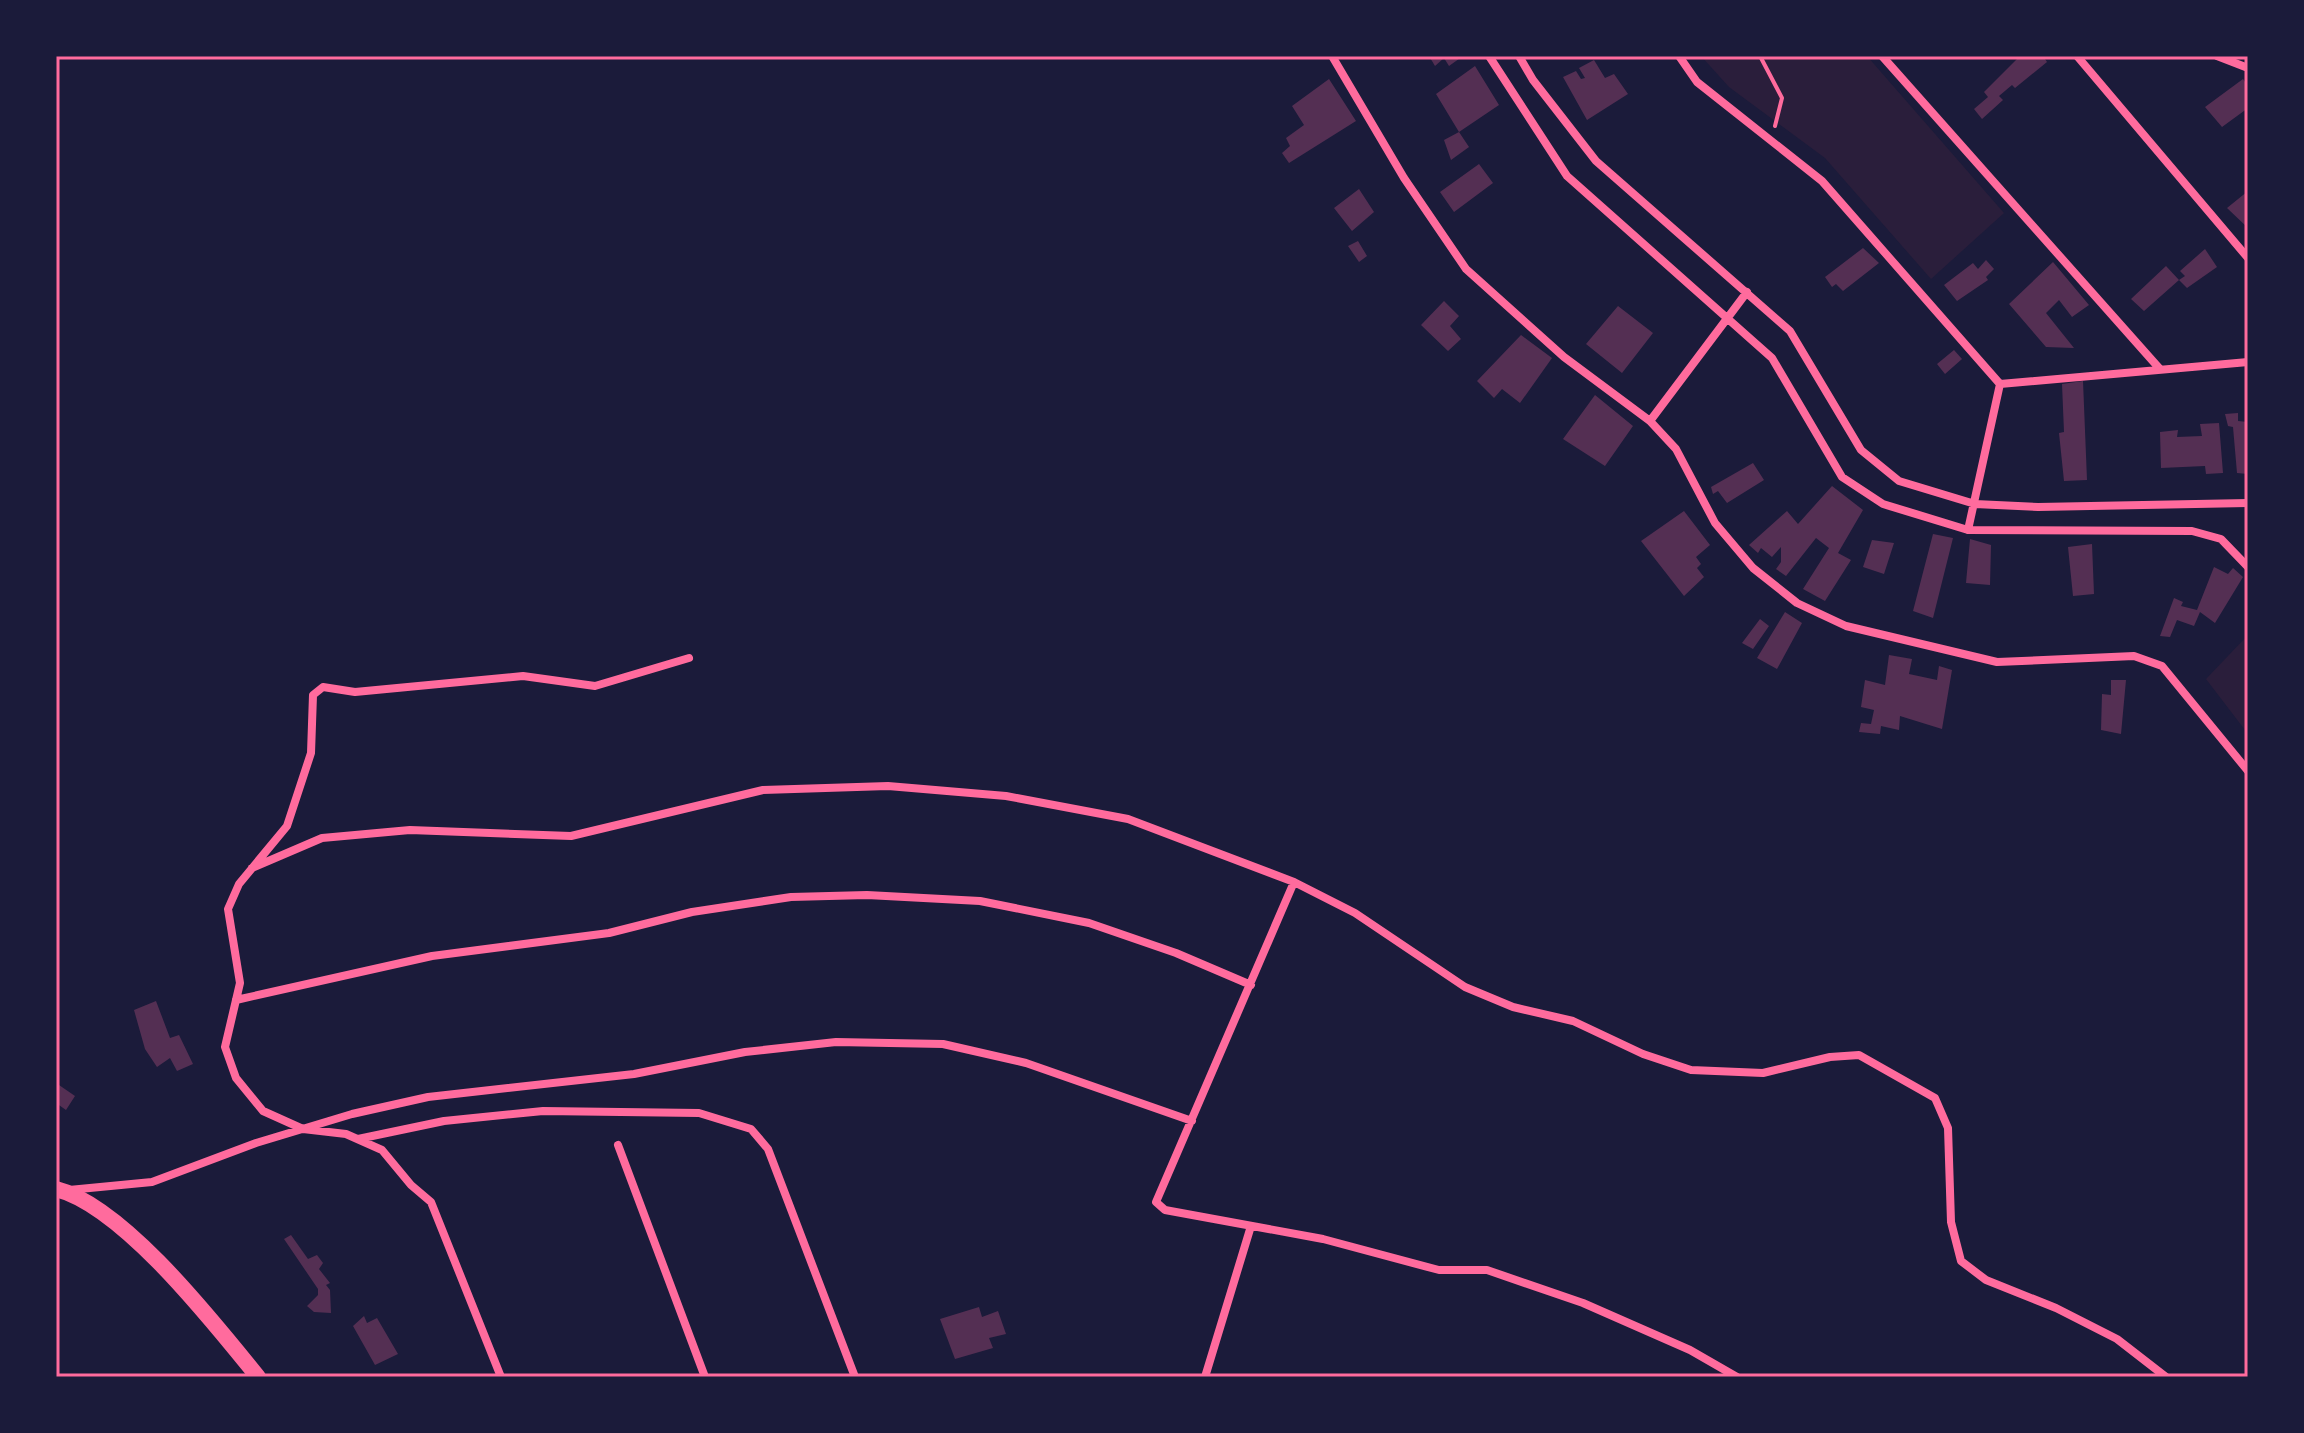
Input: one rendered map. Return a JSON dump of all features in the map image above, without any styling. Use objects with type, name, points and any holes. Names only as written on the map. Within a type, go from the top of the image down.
[{"type":"main road","points":[[60,1190],[125,1229],[199,1305],[258,1377]]},
{"type":"street","points":[[1332,56],[1404,178],[1466,269],[1564,357],[1650,421],[1676,449],[1715,523],[1753,568],[1797,603],[1846,626],[1997,662],[2134,656],[2162,666],[2248,771]]},
{"type":"street","points":[[1489,56],[1567,176],[1772,358],[1842,477],[1883,504],[1968,530],[2192,531],[2221,539],[2248,567]]},
{"type":"street","points":[[1519,56],[1533,80],[1596,161],[1790,331],[1861,450],[1899,481],[1975,504],[2248,503]]},
{"type":"street","points":[[1679,56],[1697,82],[1822,181],[2000,384]]},
{"type":"street","points":[[1882,56],[2159,368]]},
{"type":"street","points":[[2077,56],[2248,258]]},
{"type":"street","points":[[2217,56],[2248,68]]},
{"type":"street","points":[[1650,421],[1747,292]]},
{"type":"street","points":[[2000,384],[2248,362]]},
{"type":"street","points":[[1968,530],[2000,384]]},
{"type":"street","points":[[501,1377],[431,1202],[411,1185],[382,1150],[346,1134],[303,1129],[263,1111],[236,1078],[225,1047],[240,983],[228,909],[239,884],[287,826],[311,753],[313,695],[323,687],[355,692],[523,676],[595,686],[689,658]]},
{"type":"street","points":[[252,868],[322,838],[410,830],[571,836],[763,790],[888,786],[1006,796],[1128,819],[1294,882],[1355,913],[1465,987],[1513,1007],[1573,1021],[1643,1054],[1691,1070],[1763,1073],[1830,1057],[1859,1055],[1935,1098],[1948,1128],[1951,1222],[1961,1261],[1986,1280],[2056,1308],[2117,1339],[2166,1377]]},
{"type":"street","points":[[1294,882],[1156,1202],[1165,1210],[1323,1239],[1439,1270],[1487,1270],[1583,1303],[1690,1350],[1737,1377]]},
{"type":"street","points":[[236,1000],[432,956],[609,933],[692,912],[791,897],[867,895],[980,901],[1089,923],[1176,953],[1251,985]]},
{"type":"street","points":[[60,1190],[152,1182],[303,1129],[428,1097],[634,1074],[745,1052],[836,1042],[943,1044],[1026,1063],[1192,1121]]},
{"type":"street","points":[[357,1139],[444,1121],[543,1111],[699,1113],[751,1129],[768,1149],[855,1377]]},
{"type":"street","points":[[618,1145],[705,1377]]},
{"type":"street","points":[[1205,1377],[1251,1226]]},
{"type":"path","points":[[1760,56],[1782,98],[1771,143]]},
{"type":"shaded area","points":[[1701,56],[1867,56],[2004,213],[1931,279],[1825,158],[1729,87]]},
{"type":"shaded area","points":[[2248,635],[2248,734],[2206,679]]},
{"type":"building","points":[[1429,56],[1463,56],[1449,66],[1444,58],[1435,66]]},
{"type":"building","points":[[2020,56],[2043,56],[2047,62],[2015,88],[2012,85],[1999,96],[2003,100],[1982,119],[1974,109],[1988,97],[1984,92]]},
{"type":"building","points":[[1594,60],[1605,78],[1614,74],[1628,94],[1587,120],[1563,77],[1576,71],[1581,79],[1585,78],[1579,68]]},
{"type":"building","points":[[1475,66],[1499,105],[1459,132],[1436,94]]},
{"type":"building","points":[[1329,79],[1356,121],[1289,163],[1282,153],[1290,146],[1286,138],[1304,125],[1292,106]]},
{"type":"building","points":[[2243,79],[2248,86],[2248,108],[2222,127],[2205,107]]},
{"type":"building","points":[[1459,132],[1469,147],[1451,160],[1444,140]]},
{"type":"building","points":[[1479,164],[1493,183],[1454,212],[1440,192]]},
{"type":"building","points":[[1359,189],[1374,212],[1352,231],[1334,208]]},
{"type":"building","points":[[2248,191],[2248,228],[2227,208]]},
{"type":"building","points":[[1358,241],[1367,256],[1359,262],[1348,246]]},
{"type":"building","points":[[1863,248],[1879,263],[1843,291],[1836,284],[1832,287],[1825,277]]},
{"type":"building","points":[[2205,249],[2217,267],[2187,288],[2179,280],[2185,276],[2180,271]]},
{"type":"building","points":[[1986,260],[1994,269],[1986,277],[1988,280],[1957,301],[1944,285],[1973,263],[1978,269]]},
{"type":"building","points":[[2053,262],[2089,305],[2072,317],[2059,300],[2046,313],[2074,348],[2046,347],[2009,304]]},
{"type":"building","points":[[2166,266],[2179,280],[2144,311],[2131,299]]},
{"type":"building","points":[[1444,301],[1459,316],[1450,326],[1461,339],[1448,351],[1421,325]]},
{"type":"building","points":[[1618,306],[1653,333],[1622,373],[1586,344]]},
{"type":"building","points":[[1521,335],[1552,358],[1520,403],[1502,389],[1494,398],[1477,381]]},
{"type":"building","points":[[1954,350],[1962,359],[1945,374],[1937,364]]},
{"type":"building","points":[[2083,381],[2087,480],[2064,481],[2059,433],[2064,432],[2062,384]]},
{"type":"building","points":[[1595,395],[1633,426],[1605,466],[1563,439]]},
{"type":"building","points":[[2238,413],[2238,421],[2248,422],[2248,474],[2237,473],[2233,427],[2228,426],[2225,414]]},
{"type":"building","points":[[2219,423],[2223,473],[2206,474],[2205,466],[2161,468],[2160,432],[2178,430],[2177,437],[2202,436],[2200,424]]},
{"type":"building","points":[[1753,463],[1764,480],[1727,503],[1718,491],[1713,494],[1711,487]]},
{"type":"building","points":[[1832,486],[1863,510],[1838,553],[1851,560],[1825,601],[1803,589],[1829,548],[1816,538],[1786,576],[1776,569],[1781,562],[1781,547],[1772,557],[1761,548],[1758,553],[1749,545],[1787,511],[1798,524]]},
{"type":"building","points":[[1684,511],[1710,545],[1696,557],[1701,564],[1697,568],[1704,577],[1684,596],[1641,541]]},
{"type":"building","points":[[1933,534],[1953,538],[1933,618],[1913,611]]},
{"type":"building","points":[[1970,539],[1991,545],[1990,585],[1966,583]]},
{"type":"building","points":[[1872,540],[1894,543],[1884,574],[1863,567]]},
{"type":"building","points":[[2092,544],[2094,594],[2073,596],[2068,547]]},
{"type":"building","points":[[2214,567],[2228,574],[2233,568],[2243,577],[2215,623],[2200,612],[2194,626],[2177,620],[2170,637],[2160,636],[2174,598],[2183,602],[2181,606],[2197,610]]},
{"type":"building","points":[[1785,612],[1802,623],[1777,669],[1757,658]]},
{"type":"building","points":[[1760,619],[1769,626],[1753,649],[1742,643]]},
{"type":"building","points":[[1889,655],[1912,659],[1909,674],[1937,680],[1939,666],[1952,670],[1942,729],[1900,716],[1899,730],[1881,726],[1880,734],[1859,732],[1861,723],[1871,724],[1874,710],[1861,707],[1865,680],[1885,685]]},
{"type":"building","points":[[2111,680],[2126,680],[2121,734],[2101,730],[2102,694],[2111,695]]},
{"type":"building","points":[[156,1001],[170,1038],[179,1035],[193,1064],[177,1071],[170,1058],[157,1067],[145,1049],[134,1010]]},
{"type":"building","points":[[59,1085],[75,1096],[66,1110],[56,1103]]},
{"type":"building","points":[[291,1235],[308,1259],[317,1255],[323,1263],[319,1269],[330,1283],[326,1285],[330,1290],[331,1313],[314,1312],[307,1306],[318,1295],[318,1289],[284,1239]]},
{"type":"building","points":[[979,1307],[982,1317],[998,1311],[1006,1334],[989,1338],[993,1348],[955,1359],[940,1319]]},
{"type":"building","points":[[364,1316],[367,1323],[377,1318],[398,1354],[375,1365],[353,1326]]}]
